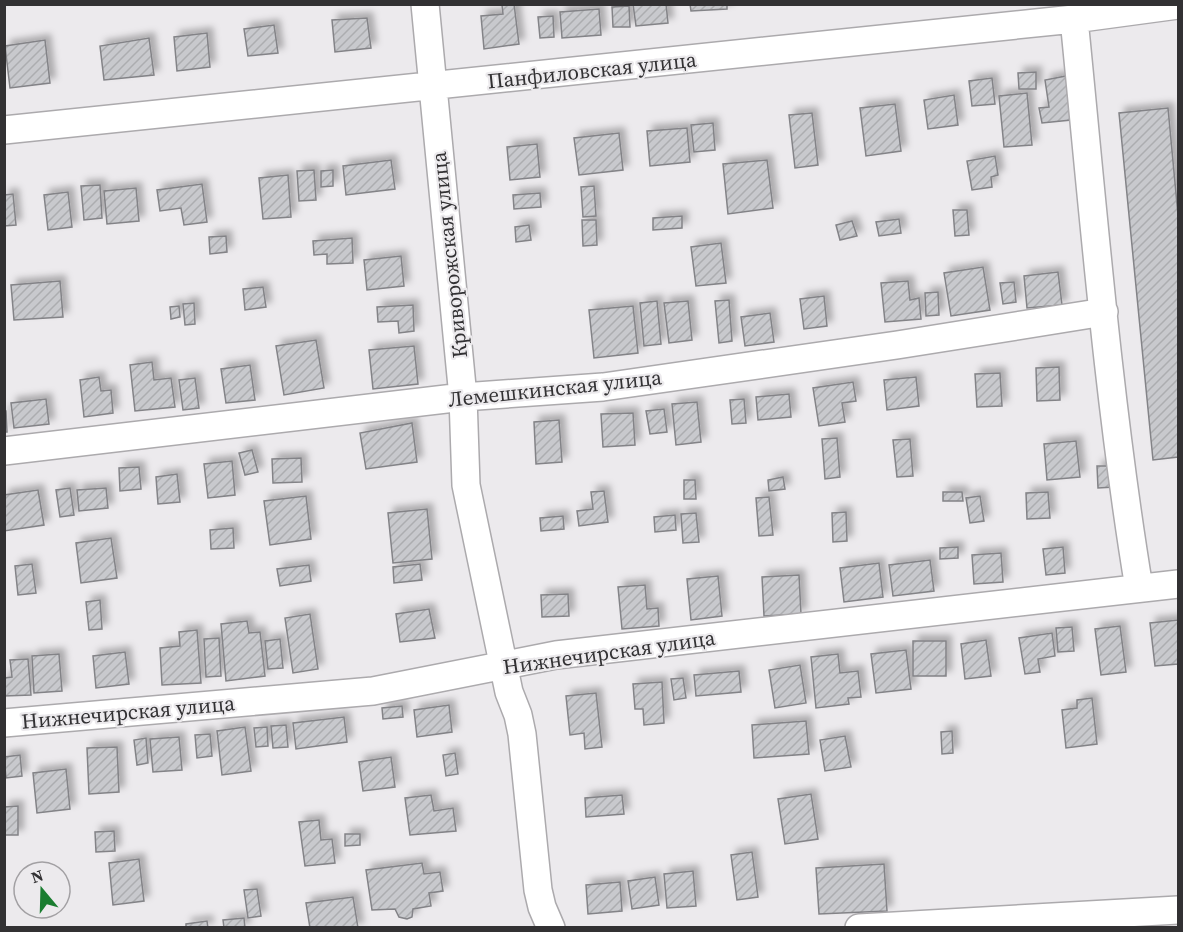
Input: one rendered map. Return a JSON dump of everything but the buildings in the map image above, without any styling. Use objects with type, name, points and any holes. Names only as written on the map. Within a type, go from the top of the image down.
[{"type":"street","name":"Криворожская улица","points":[[425,4],[463,397],[466,485],[509,692],[522,734],[538,890],[542,907],[551,927]]},
{"type":"street","name":"Панфиловская улица","points":[[4,130],[1074,19],[1179,5]]},
{"type":"street","points":[[1074,19],[1104,312],[1129,526],[1139,588]]},
{"type":"street","name":"Лемешкинская улица","points":[[4,450],[463,397],[603,387],[897,345],[1104,312]]},
{"type":"street","name":"Нижнечирская улица","points":[[4,723],[373,691],[556,655],[1179,584]]},
{"type":"street","points":[[859,927],[1179,910]]}]
